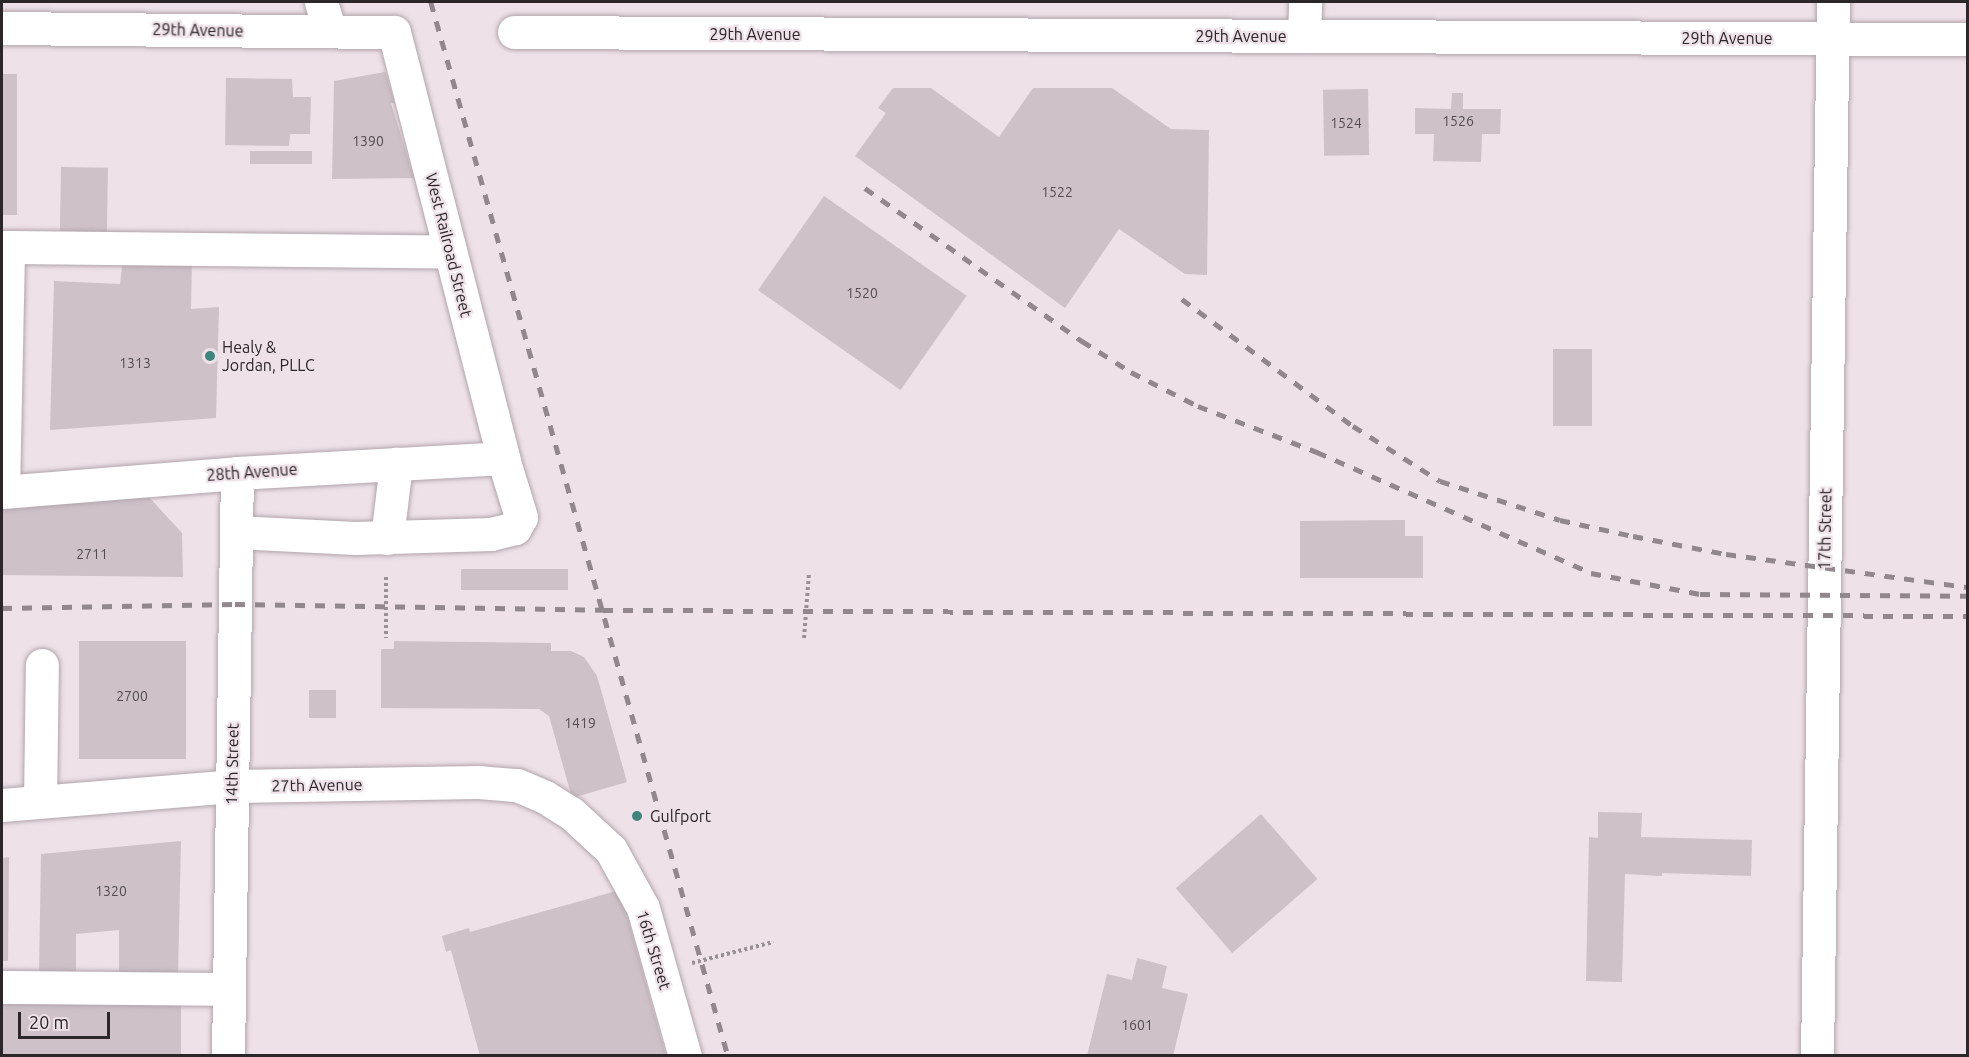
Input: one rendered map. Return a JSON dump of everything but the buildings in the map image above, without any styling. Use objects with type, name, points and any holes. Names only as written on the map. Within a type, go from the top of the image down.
[{"type":"street","points":[[1304,36],[1305,2]]},
{"type":"street","name":"17th Street","points":[[1817,1056],[1833,2]]},
{"type":"street","name":"29th Avenue","points":[[2,28],[325,16],[394,32]]},
{"type":"street","name":"West Railroad Street","points":[[387,538],[491,534],[515,528],[521,517],[503,458],[394,32]]},
{"type":"street","name":"29th Avenue","points":[[514,32],[1968,39]]},
{"type":"street","points":[[2,491],[5,247],[450,252]]},
{"type":"street","name":"28th Avenue","points":[[2,491],[237,473],[503,458]]},
{"type":"street","points":[[236,532],[387,538],[396,464]]},
{"type":"street","name":"14th Street","points":[[228,1056],[237,473]]},
{"type":"street","points":[[40,801],[42,665]]},
{"type":"street","name":"27th Avenue","points":[[2,805],[232,786],[479,782],[517,785],[545,797],[572,813],[611,850]]},
{"type":"street","name":"16th Street","points":[[611,850],[643,908],[685,1056]]},
{"type":"street","points":[[2,987],[229,989]]},
{"type":"path","points":[[804,638],[809,573]]},
{"type":"path","points":[[386,578],[386,638]]},
{"type":"path","points":[[661,972],[773,942]]},
{"type":"railway","points":[[431,2],[728,1056]]},
{"type":"railway","points":[[865,188],[1082,341],[1131,372],[1198,406],[1317,452],[1591,573],[1700,594],[1968,596]]},
{"type":"railway","points":[[1182,299],[1353,426],[1440,481],[1560,520],[1633,536],[1726,554],[1968,587]]},
{"type":"railway","points":[[2,608],[235,604],[603,610],[1968,616]]},
{"type":"place","name":"Healy & Jordan, PLLC","points":[[210,356]]},
{"type":"place","name":"Gulfport","points":[[637,816]]}]
